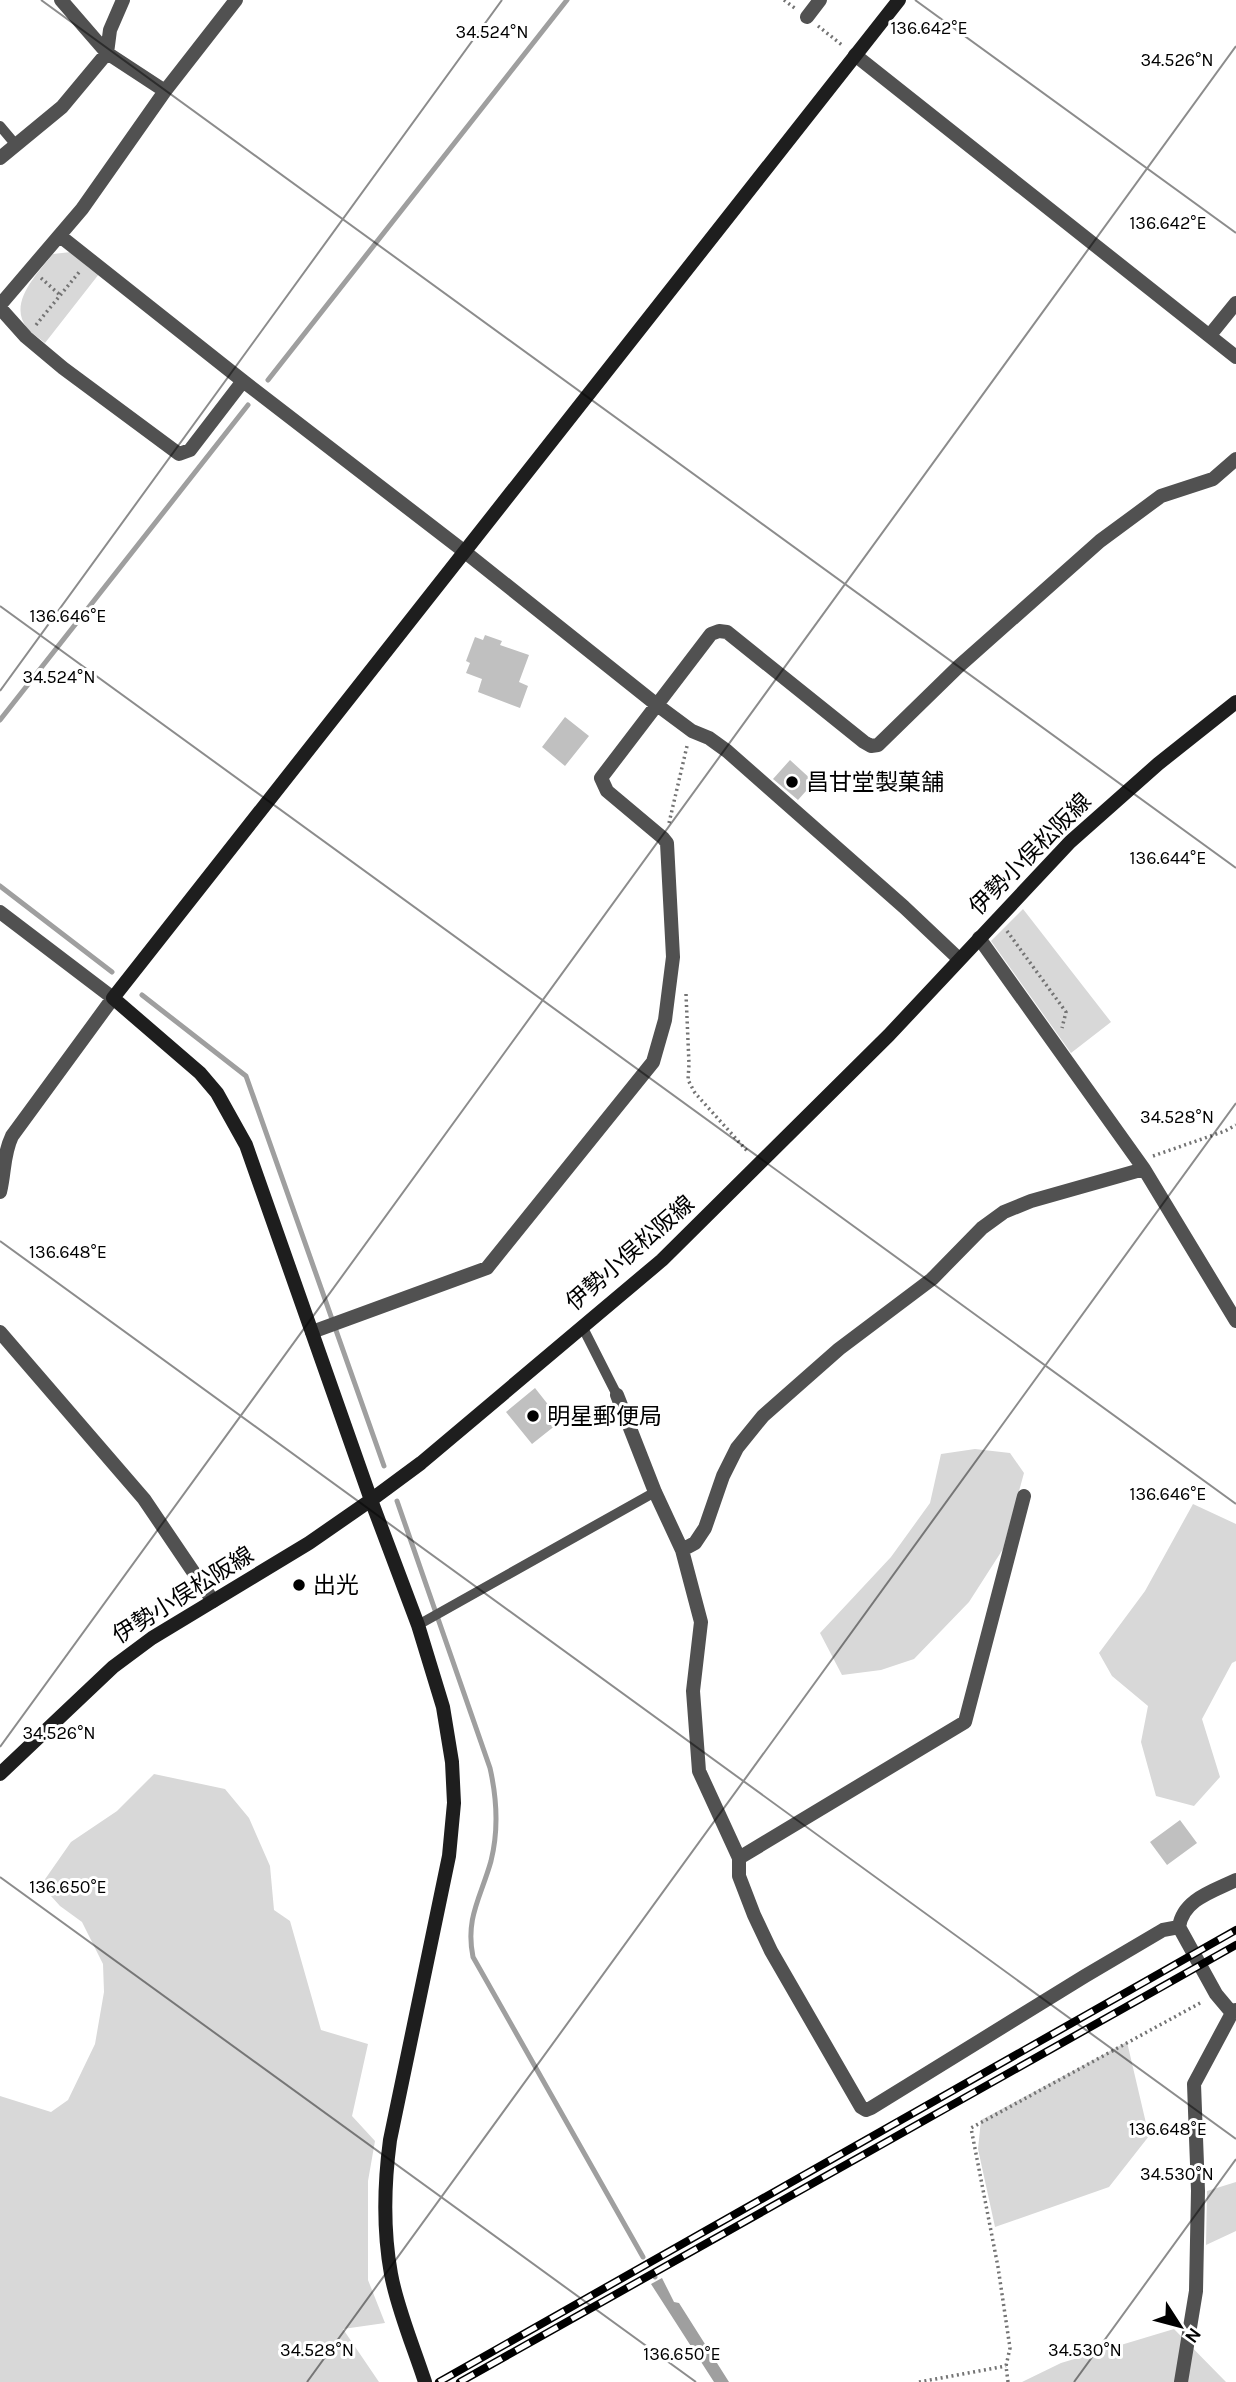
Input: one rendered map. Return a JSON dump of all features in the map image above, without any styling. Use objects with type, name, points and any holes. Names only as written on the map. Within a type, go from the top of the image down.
[{"type":"street","points":[[61,0],[107,53],[165,91]]},
{"type":"street","points":[[0,158],[62,107],[107,53],[110,30],[123,0]]},
{"type":"street","points":[[236,0],[165,91],[82,209],[0,307],[26,337],[63,368],[179,454],[190,450],[243,380]]},
{"type":"street","points":[[807,17],[820,0]]},
{"type":"street","points":[[0,1192],[4,1179],[5,1151],[12,1136],[113,998],[899,0]]},
{"type":"street","points":[[855,55],[1236,357]]},
{"type":"street","points":[[60,236],[657,705],[692,731],[709,738],[746,767],[959,959]]},
{"type":"street","points":[[1210,335],[1236,303]]},
{"type":"street","points":[[317,1330],[487,1268],[653,1062],[665,1020],[673,957],[667,843],[607,791],[601,784],[601,778],[711,634],[727,632],[864,742],[871,746],[878,745],[958,667],[1100,541],[1161,496],[1213,479],[1236,458]]},
{"type":"street","name":"伊勢小俣松阪線","points":[[0,1774],[113,1667],[152,1638],[309,1543],[421,1463],[662,1260],[889,1035],[1070,842],[1158,764],[1236,702]]},
{"type":"street","points":[[0,912],[113,998],[177,1051],[217,1093],[233,1119],[317,1330],[371,1500],[424,1622],[443,1707],[452,1762],[454,1803],[449,1856],[390,2140],[386,2175],[386,2227],[391,2276],[425,2382]]},
{"type":"street","points":[[979,937],[1142,1166],[1236,1321]]},
{"type":"street","points":[[682,1550],[695,1543],[705,1528],[732,1457],[764,1416],[839,1349],[932,1279],[982,1228],[1004,1212],[1031,1201],[1142,1166]]},
{"type":"street","points":[[0,1332],[144,1499],[213,1601]]},
{"type":"street","points":[[617,1395],[655,1492],[682,1550],[701,1622],[693,1691],[699,1771],[739,1858],[739,1876],[771,1951],[861,2107],[866,2110],[1163,1930],[1179,1927]]},
{"type":"street","points":[[739,1858],[965,1722],[1024,1496]]},
{"type":"street","points":[[1181,2382],[1196,2291],[1198,2191],[1194,2084],[1234,2011],[1216,1994],[1179,1927],[1185,1909],[1192,1902],[1236,1880]]},
{"type":"lane","points":[[0,126],[16,145]]},
{"type":"lane","points":[[582,1326],[617,1395]]},
{"type":"lane","points":[[424,1622],[655,1492]]},
{"type":"path","points":[[26,337],[90,258]]},
{"type":"path","points":[[30,269],[60,295]]},
{"type":"path","points":[[667,843],[673,802],[692,731]]},
{"type":"path","points":[[997,918],[1066,1012],[1064,1026],[1052,1038]]},
{"type":"path","points":[[685,983],[688,1009],[688,1080],[695,1093],[759,1164]]},
{"type":"path","points":[[1142,1166],[1164,1151],[1236,1125]]},
{"type":"path","points":[[1008,2382],[1006,2366],[1010,2347],[971,2128],[1216,1994]]},
{"type":"path","points":[[919,2382],[1006,2366]]},
{"type":"shaded area","points":[[71,252],[99,274],[45,343],[27,328],[22,318],[22,299],[33,279],[53,254]]},
{"type":"shaded area","points":[[1023,909],[1111,1022],[1071,1053],[991,941]]},
{"type":"shaded area","points":[[975,1449],[1010,1453],[1024,1473],[1003,1549],[969,1602],[914,1659],[881,1670],[842,1675],[820,1633],[891,1557],[930,1503],[941,1454]]},
{"type":"shaded area","points":[[1193,1504],[1236,1524],[1236,1661],[1232,1663],[1202,1719],[1220,1777],[1194,1806],[1156,1796],[1141,1742],[1148,1706],[1112,1676],[1099,1653],[1145,1591]]},
{"type":"shaded area","points":[[154,1774],[225,1789],[249,1818],[270,1866],[274,1910],[290,1921],[321,2030],[368,2044],[352,2116],[375,2141],[368,2181],[368,2280],[385,2323],[343,2329],[379,2382],[0,2382],[0,2096],[51,2112],[68,2100],[95,2044],[104,1992],[103,1964],[82,1922],[60,1906],[41,1885],[71,1842],[117,1811]]},
{"type":"shaded area","points":[[1127,2042],[1149,2136],[1109,2187],[995,2227],[978,2149],[981,2120]]},
{"type":"shaded area","points":[[1236,2182],[1236,2231],[1206,2245],[1207,2191]]},
{"type":"shaded area","points":[[662,2278],[674,2302],[679,2303],[729,2382],[714,2382],[651,2284]]},
{"type":"shaded area","points":[[1174,2329],[1226,2382],[1022,2382],[1061,2363]]},
{"type":"building","points":[[485,635],[502,641],[500,645],[529,655],[519,682],[528,686],[520,708],[478,692],[482,679],[466,673],[470,663],[466,661],[475,637],[483,640]]},
{"type":"building","points":[[565,717],[589,736],[565,766],[542,747]]},
{"type":"building","name":"昌甘堂製菓舗","points":[[790,760],[814,782],[798,800],[773,779]]},
{"type":"building","name":"明星郵便局","points":[[535,1388],[561,1421],[532,1444],[506,1412]]},
{"type":"building","points":[[1180,1820],[1197,1843],[1167,1865],[1150,1842]]},
{"type":"waterway","points":[[268,380],[567,0]]},
{"type":"waterway","points":[[0,720],[248,405]]},
{"type":"waterway","points":[[0,886],[112,972]]},
{"type":"waterway","points":[[142,995],[246,1076],[384,1466]]},
{"type":"waterway","points":[[397,1501],[490,1768],[496,1803],[491,1861],[475,1908],[471,1931],[473,1957],[643,2257]]},
{"type":"railway","points":[[439,2382],[1236,1930]]},
{"type":"railway","points":[[460,2382],[1236,1945]]},
{"type":"place","name":"昌甘堂製菓舗","points":[[792,782]]},
{"type":"place","name":"明星郵便局","points":[[533,1416]]},
{"type":"place","name":"出光","points":[[299,1585]]}]
